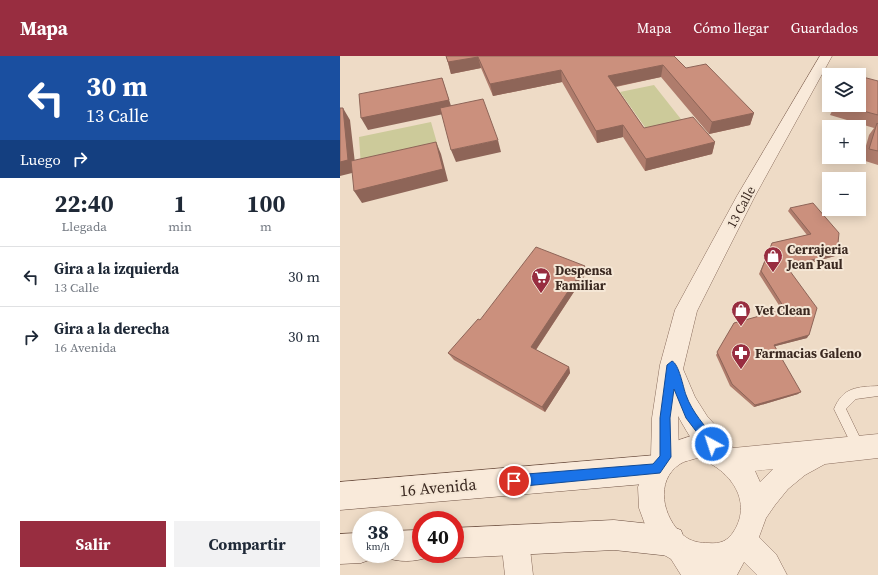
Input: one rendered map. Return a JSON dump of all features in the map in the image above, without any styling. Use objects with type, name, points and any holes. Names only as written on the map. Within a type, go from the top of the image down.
[{"type":"street","name":"13 Calle","points":[[661,463],[672,365],[686,310],[717,254],[746,196],[826,56]]},
{"type":"street","name":"13 Calle","points":[[672,365],[681,398],[690,414],[704,434],[726,457]]},
{"type":"street","points":[[698,575],[676,547],[660,530],[652,509],[651,488],[661,463],[675,451],[697,446],[726,457],[741,471],[748,484],[753,499],[752,524],[741,545],[730,557],[723,575]]},
{"type":"street","points":[[726,457],[860,448]]},
{"type":"street","points":[[753,514],[765,495],[779,479],[793,468],[826,452],[860,448]]},
{"type":"street","name":"16 Avenida","points":[[340,496],[661,463]]},
{"type":"street","points":[[464,543],[614,535],[676,547],[694,557],[706,559],[728,555],[741,545]]},
{"type":"street","points":[[516,540],[519,575]]},
{"type":"street","points":[[741,545],[766,564],[773,575]]},
{"type":"street","points":[[340,549],[352,548]]},
{"type":"lane","points":[[860,448],[840,409],[844,400],[850,394],[878,391]]},
{"type":"shaded area","points":[[654,85],[684,123],[647,130],[620,92]]},
{"type":"shaded area","points":[[431,122],[439,150],[361,167],[359,137]]},
{"type":"building","points":[[446,56],[674,56],[686,68],[706,64],[754,113],[712,122],[663,65],[608,76],[644,128],[693,117],[715,142],[646,159],[623,125],[596,131],[561,70],[490,84],[478,57],[448,62]]},
{"type":"building","points":[[442,78],[449,100],[361,118],[359,94]]},
{"type":"building","points":[[866,78],[878,81],[878,115],[866,112]]},
{"type":"building","points":[[483,99],[498,140],[451,150],[440,108]]},
{"type":"building","points":[[340,108],[343,108],[348,160],[340,162]]},
{"type":"building","points":[[877,123],[878,124],[878,151],[869,149]]},
{"type":"building","points":[[436,142],[443,169],[354,191],[351,161]]},
{"type":"building","points":[[813,203],[822,213],[822,216],[824,216],[839,233],[837,253],[787,267],[817,308],[809,335],[774,345],[801,392],[755,405],[732,384],[717,352],[734,323],[785,309],[761,271],[772,243],[811,234],[790,208]]},
{"type":"building","points":[[536,247],[585,266],[531,347],[569,367],[542,407],[448,353],[478,319],[480,320]]},
{"type":"place","name":"Cerrajeria Jean Paul","points":[[773,273]]},
{"type":"place","name":"Despensa Familiar","points":[[541,294]]},
{"type":"place","name":"Vet Clean","points":[[741,327]]},
{"type":"place","name":"Farmacias Galeno","points":[[741,370]]},
{"type":"route","points":[[514,481],[656,469],[665,457],[665,418],[672,365],[675,381],[681,398],[690,414],[712,444]]}]
